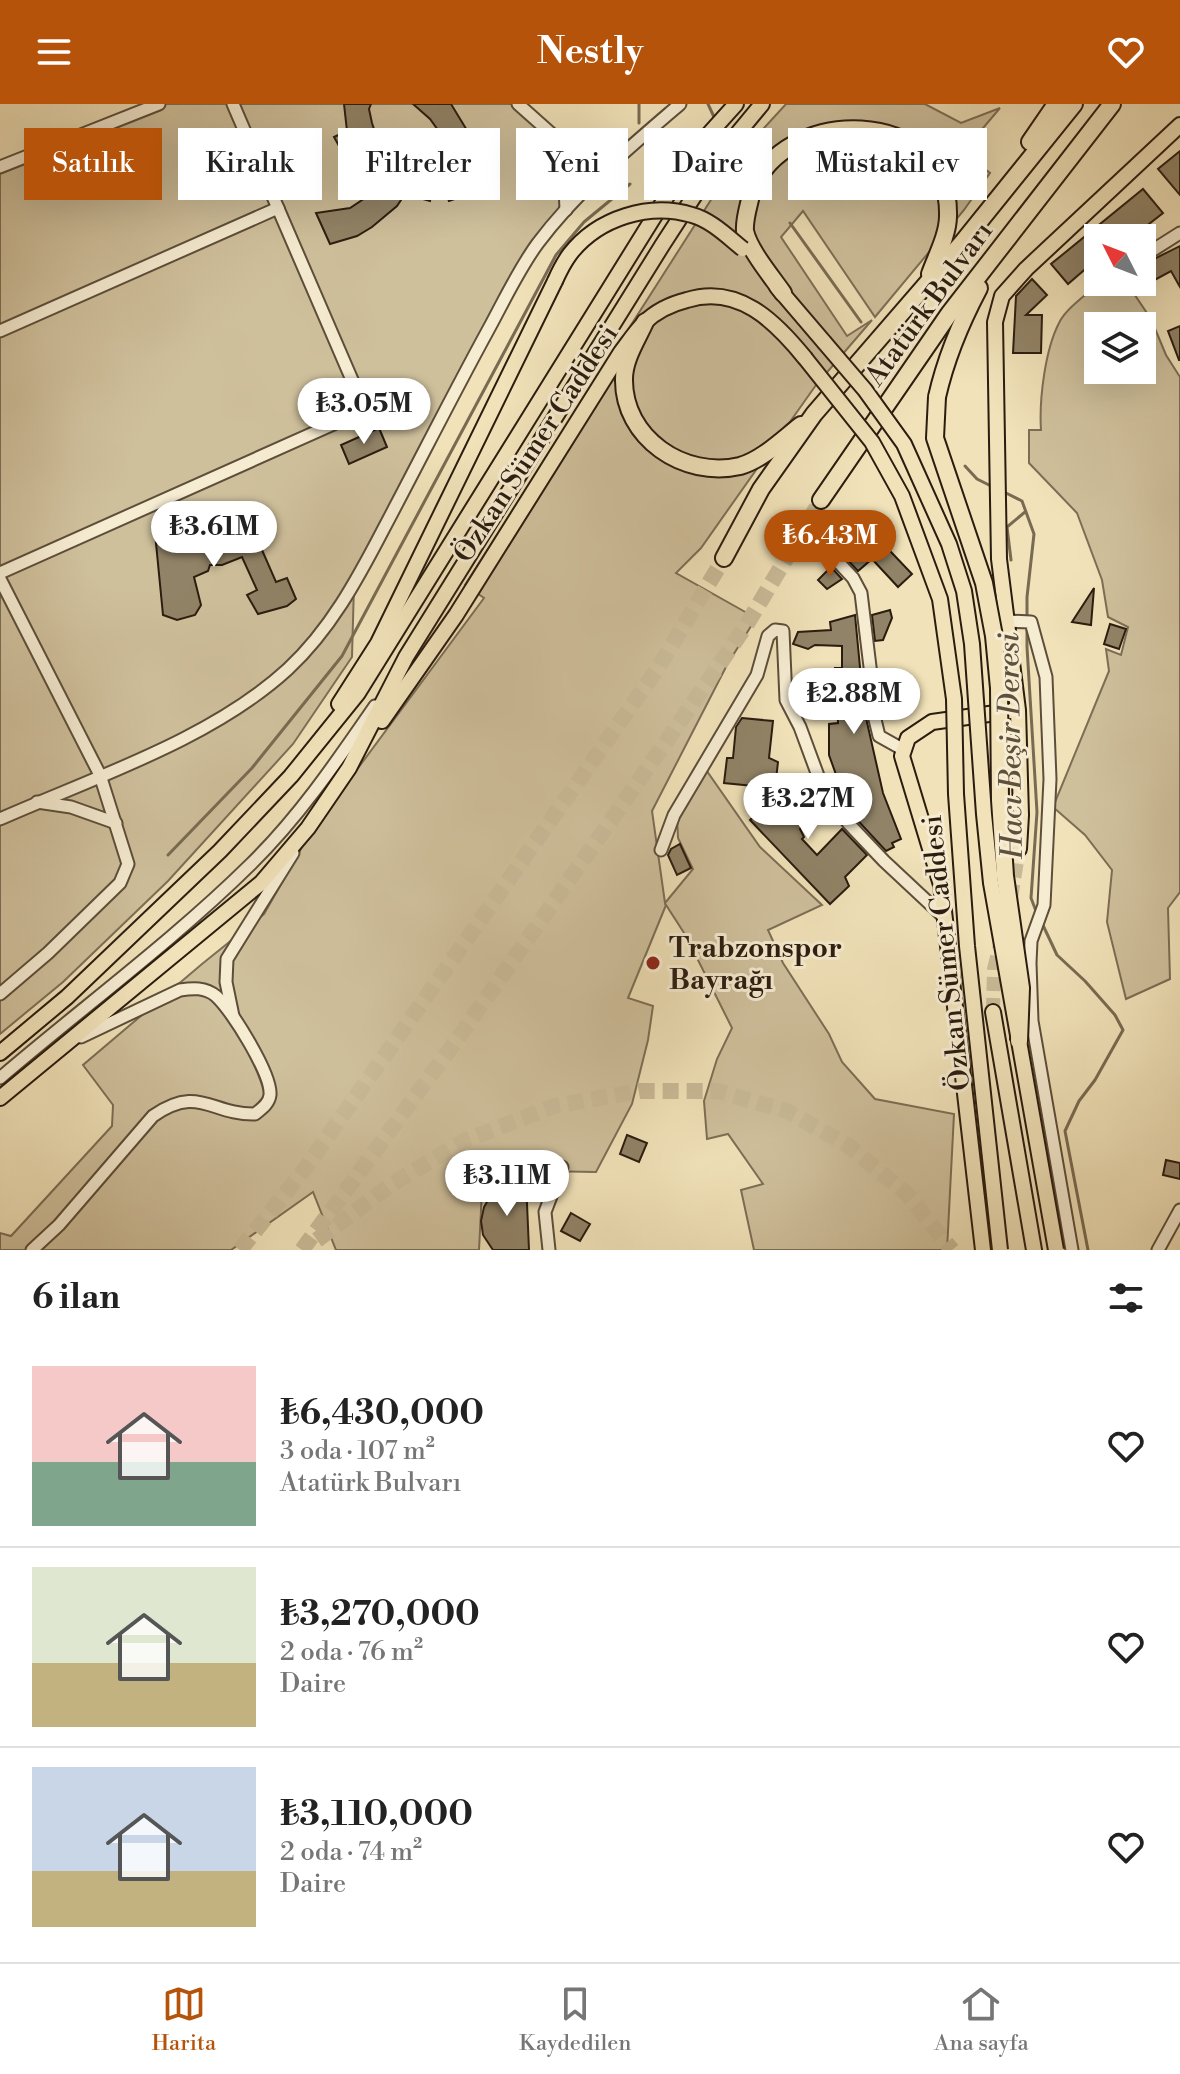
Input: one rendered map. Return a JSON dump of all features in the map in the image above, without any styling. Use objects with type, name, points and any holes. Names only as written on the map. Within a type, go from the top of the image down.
[{"type":"highway","points":[[962,243],[1056,104]]},
{"type":"highway","name":"Atatürk Bulvarı","points":[[814,414],[962,243],[1074,104]]},
{"type":"highway","name":"Atatürk Bulvarı","points":[[821,500],[915,363],[1112,104]]},
{"type":"highway","points":[[1063,167],[1121,104]]},
{"type":"highway","points":[[783,293],[758,257],[745,231],[755,182],[768,157],[784,142],[832,119],[857,117],[900,129],[923,146],[939,169],[947,192],[948,220],[927,283]]},
{"type":"highway","points":[[1000,248],[959,326],[945,361],[937,397],[935,438],[984,583],[994,636],[999,688],[1000,800],[1005,876],[1021,988],[1019,1041]]},
{"type":"highway","points":[[645,322],[630,353],[624,376],[625,397],[643,436],[680,462],[703,468],[740,466],[772,447],[814,414]]},
{"type":"highway","points":[[724,558],[761,489],[814,414]]},
{"type":"main road","name":"Özkan Sümer Caddesi","points":[[0,1053],[67,997],[220,851],[291,776],[358,693],[689,163],[709,134],[736,104]]},
{"type":"main road","name":"Özkan Sümer Caddesi","points":[[349,768],[406,657],[704,178],[762,105]]},
{"type":"main road","points":[[1019,849],[1019,621],[999,559],[995,322],[1002,296],[1062,234],[1180,125]]},
{"type":"main road","name":"Özkan Sümer Caddesi","points":[[291,776],[378,643],[569,254],[588,235],[627,215],[670,211],[694,215],[716,228],[743,249],[865,390],[904,444],[949,544],[964,591],[972,644],[991,883],[1056,1250]]},
{"type":"main road","name":"Özkan Sümer Caddesi","points":[[0,1098],[261,883],[308,828],[456,615],[621,352],[645,322],[668,305],[720,295],[745,303],[766,316],[805,358],[872,442],[902,496],[940,599],[954,699],[956,794],[967,946],[1000,1250]]},
{"type":"main road","points":[[983,1250],[941,885],[902,756],[908,738],[932,722],[1018,710]]},
{"type":"main road","points":[[993,1012],[1034,1250]]},
{"type":"street","points":[[0,167],[159,104]]},
{"type":"street","points":[[0,573],[365,410],[233,104]]},
{"type":"street","points":[[518,104],[545,128]]},
{"type":"street","points":[[628,148],[680,104]]},
{"type":"street","points":[[566,200],[566,210]]},
{"type":"street","points":[[0,819],[189,736],[243,706],[289,668],[327,626],[354,585],[502,305],[537,245],[576,200]]},
{"type":"street","points":[[0,331],[278,208]]},
{"type":"street","points":[[1156,248],[1180,233]]},
{"type":"street","points":[[814,536],[853,578],[861,593],[872,707],[879,736],[904,750]]},
{"type":"street","points":[[0,579],[100,775],[128,864],[120,883],[48,953],[0,994]]},
{"type":"street","points":[[1019,621],[1046,677],[1050,779],[1044,905],[1036,925],[1030,963],[1032,1021],[1072,1250]]},
{"type":"street","points":[[661,850],[674,815],[757,675],[768,636],[775,630],[783,631],[786,700],[800,727],[824,792],[884,861],[945,918]]},
{"type":"street","points":[[0,1078],[251,864],[333,767],[406,657]]},
{"type":"street","points":[[37,802],[83,810],[116,823]]},
{"type":"street","points":[[233,1016],[226,982],[227,959],[308,828]]},
{"type":"street","points":[[32,1250],[59,1225],[153,1116],[167,1106],[198,1101],[240,1114],[255,1114],[270,1093],[268,1078],[233,1016],[215,995],[197,987],[180,990],[62,1045]]},
{"type":"street","points":[[549,1250],[545,1212],[562,1167]]},
{"type":"street","points":[[1158,1250],[1180,1210]]},
{"type":"shaded area","points":[[159,104],[518,104],[545,128],[516,128],[516,200],[579,200],[537,245],[354,585],[352,657],[293,744],[168,881],[63,982],[0,1034],[0,167],[24,157],[24,200],[162,200],[162,128],[98,128]]},
{"type":"shaded area","points":[[786,104],[925,104],[961,123],[1000,108],[983,128],[788,128],[788,200],[971,200],[875,317],[803,211],[781,237],[847,336],[872,320],[816,385],[701,548],[676,573],[756,618],[727,665],[652,811],[665,903],[693,869],[678,838],[677,817],[704,767],[760,847],[822,905],[768,930],[783,963],[829,1034],[842,1062],[875,1099],[954,1114],[947,1250],[754,1250],[741,1190],[763,1184],[728,1134],[707,1139],[704,1101],[717,1059],[732,1028],[686,936],[666,905],[628,998],[653,1006],[632,1104],[596,1172],[483,1170],[479,1250],[336,1250],[313,1192],[231,1250],[0,1250],[0,1233],[11,1236],[112,1126],[113,1105],[83,1065],[264,914],[310,833],[484,598],[465,585],[711,200],[772,200],[772,128],[764,128]]},
{"type":"shaded area","points":[[1085,296],[1135,296],[1146,312],[1084,312],[1084,384],[1156,384],[1156,331],[1180,377],[1180,892],[1168,908],[1170,979],[1126,999],[1107,922],[1112,870],[1085,835],[1053,807],[1109,671],[1106,649],[1121,655],[1128,627],[1108,617],[1102,580],[1077,513],[1029,463],[1029,430],[1041,430],[1044,375],[1050,347],[1067,312]]},
{"type":"building","points":[[344,104],[371,104],[369,109],[374,128],[347,128]]},
{"type":"building","points":[[413,104],[451,104],[466,128],[436,128]]},
{"type":"building","points":[[1180,151],[1180,195],[1158,169]]},
{"type":"building","points":[[1143,189],[1163,213],[1149,224],[1100,224]]},
{"type":"building","points":[[362,200],[401,200],[372,227],[357,236],[330,244],[316,213],[350,208]]},
{"type":"building","points":[[1084,237],[1084,270],[1068,284],[1051,264]]},
{"type":"building","points":[[1180,246],[1180,287],[1171,271],[1156,279],[1156,258]]},
{"type":"building","points":[[1032,279],[1047,295],[1026,315],[1042,315],[1041,353],[1013,353],[1016,296]]},
{"type":"building","points":[[1180,326],[1180,360],[1179,360],[1168,331]]},
{"type":"building","points":[[379,428],[387,447],[349,464],[341,445]]},
{"type":"building","points":[[248,518],[276,582],[287,578],[296,599],[287,606],[258,614],[247,595],[257,590],[242,557],[222,565],[210,565],[208,571],[194,577],[201,605],[195,615],[177,620],[163,615],[155,533],[187,530],[192,543]]},
{"type":"building","points":[[870,530],[912,574],[898,587],[872,559],[858,571],[843,555]]},
{"type":"building","points":[[831,567],[842,579],[827,589],[818,580]]},
{"type":"building","points":[[1094,588],[1091,625],[1072,622]]},
{"type":"building","points":[[890,610],[892,618],[883,640],[875,641],[872,615]]},
{"type":"building","points":[[855,615],[864,709],[883,793],[901,839],[892,843],[894,847],[886,851],[849,811],[829,755],[829,724],[838,723],[835,668],[842,668],[842,646],[815,645],[808,649],[793,644],[798,632],[831,630],[830,622]]},
{"type":"building","points":[[1110,624],[1126,629],[1119,649],[1104,644]]},
{"type":"building","points":[[805,676],[816,681],[811,710],[803,711],[800,696]]},
{"type":"building","points":[[742,718],[773,721],[769,758],[778,762],[775,788],[724,783],[727,758],[733,758],[736,727]]},
{"type":"building","points":[[801,777],[824,805],[800,829],[802,839],[817,855],[842,829],[867,855],[845,877],[849,886],[830,904],[750,820],[774,795],[773,805]]},
{"type":"building","points":[[680,844],[691,868],[677,875],[668,855]]},
{"type":"building","points":[[627,1135],[647,1143],[639,1162],[620,1154]]},
{"type":"building","points":[[1166,1160],[1180,1163],[1180,1179],[1163,1175]]},
{"type":"building","points":[[526,1180],[529,1250],[493,1250],[483,1235],[481,1221],[484,1207],[501,1186]]},
{"type":"building","points":[[571,1213],[590,1224],[580,1241],[561,1231]]},
{"type":"waterway","points":[[639,104],[639,123]]},
{"type":"waterway","name":"Hacı Beşir Deresi","points":[[708,104],[715,119]]},
{"type":"waterway","points":[[168,855],[252,768],[342,656],[556,255],[584,222],[630,184]]},
{"type":"waterway","name":"Hacı Beşir Deresi","points":[[790,223],[861,322]]},
{"type":"waterway","name":"Hacı Beşir Deresi","points":[[965,466],[977,479],[991,486]]},
{"type":"waterway","name":"Hacı Beşir Deresi","points":[[1002,491],[1022,501],[1034,534],[1027,597],[1027,647],[1037,812],[1031,898],[1036,911]]},
{"type":"waterway","points":[[1011,560],[1007,527],[1025,512]]},
{"type":"waterway","name":"Hacı Beşir Deresi","points":[[1041,921],[1057,955],[1115,1015],[1123,1030],[1095,1080],[1079,1101],[1065,1131],[1088,1250]]},
{"type":"tunnel","points":[[302,1250],[461,1034],[675,729],[747,624],[821,500]]},
{"type":"tunnel","points":[[240,1250],[304,1170],[658,668],[724,558]]},
{"type":"tunnel","points":[[1011,898],[1019,849]]},
{"type":"tunnel","points":[[993,1012],[994,969],[1001,941]]},
{"type":"tunnel","points":[[317,1240],[392,1184],[464,1141],[554,1106],[640,1091],[717,1091],[787,1111],[847,1145],[906,1193],[952,1250]]},
{"type":"place","name":"Trabzonspor Bayrağı","points":[[653,963]]}]
